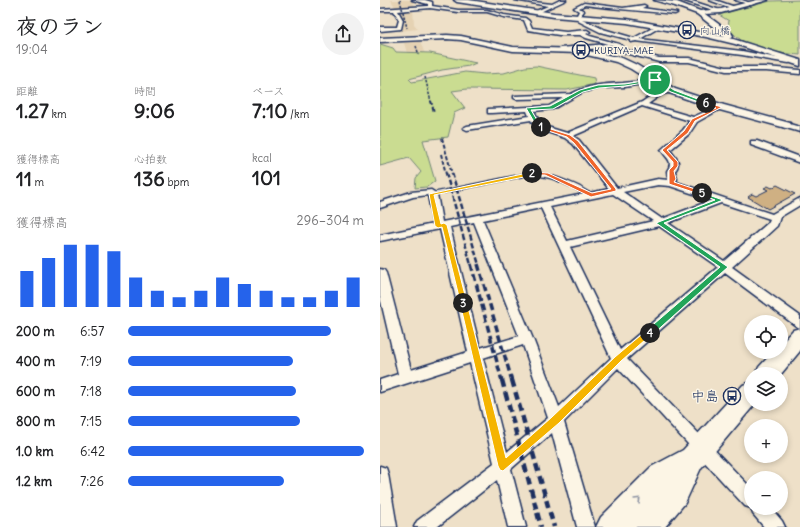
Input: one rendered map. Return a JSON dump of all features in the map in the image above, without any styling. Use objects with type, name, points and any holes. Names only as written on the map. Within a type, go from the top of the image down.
[{"type":"main road","points":[[773,367],[800,336]]},
{"type":"main road","points":[[646,527],[675,493],[697,454],[744,400]]},
{"type":"main road","points":[[611,527],[661,477],[697,454]]},
{"type":"street","points":[[414,0],[428,2],[430,3],[430,7]]},
{"type":"street","points":[[457,0],[480,2],[538,12],[610,19],[658,26],[737,42],[789,61]]},
{"type":"street","points":[[517,0],[553,5]]},
{"type":"street","points":[[538,12],[564,0]]},
{"type":"street","points":[[657,0],[677,4],[699,13],[737,42]]},
{"type":"street","points":[[684,0],[721,11]]},
{"type":"street","points":[[711,0],[736,8]]},
{"type":"street","points":[[737,0],[751,4]]},
{"type":"street","points":[[699,13],[721,11],[764,0]]},
{"type":"street","points":[[644,6],[623,9],[584,4],[576,8],[582,11],[579,15],[580,20],[598,30],[633,40],[734,52],[774,60],[800,63]]},
{"type":"street","points":[[381,10],[397,12],[430,7],[458,11],[487,12],[525,19],[528,21],[528,27],[530,29],[568,35],[598,30]]},
{"type":"street","points":[[631,7],[675,13]]},
{"type":"street","points":[[392,18],[397,12]]},
{"type":"street","points":[[380,29],[399,28],[400,20],[397,12]]},
{"type":"street","points":[[560,50],[633,43],[633,40],[658,26]]},
{"type":"street","points":[[581,33],[588,37],[617,45],[627,52],[659,60],[689,60],[726,68],[800,72]]},
{"type":"street","points":[[380,40],[447,37],[461,38],[513,49],[583,52],[611,58],[634,67],[672,91],[720,107],[800,130]]},
{"type":"street","points":[[492,111],[551,108],[581,91],[598,86],[625,85],[655,80]]},
{"type":"street","points":[[568,136],[588,126],[604,121],[642,104],[660,92],[672,91]]},
{"type":"street","points":[[516,97],[572,96]]},
{"type":"street","points":[[642,104],[694,120]]},
{"type":"street","points":[[671,183],[673,179],[671,170],[675,166],[675,162],[664,150],[686,132],[694,120],[720,107]]},
{"type":"street","points":[[528,108],[538,126],[568,136],[576,142],[614,190],[659,223],[725,267],[800,323]]},
{"type":"street","points":[[467,128],[533,117]]},
{"type":"street","points":[[754,143],[800,160]]},
{"type":"street","points":[[380,238],[658,182],[671,183],[775,218]]},
{"type":"street","points":[[380,205],[411,195],[428,192],[432,194],[476,356],[517,527]]},
{"type":"street","points":[[564,245],[659,223],[721,200]]},
{"type":"street","points":[[423,527],[503,466],[556,420],[618,359],[773,224],[776,215],[800,201]]},
{"type":"street","points":[[544,204],[618,359],[697,454],[744,494]]},
{"type":"street","points":[[478,219],[527,339],[556,420],[586,527]]},
{"type":"street","points":[[380,273],[406,378]]},
{"type":"street","points":[[380,386],[527,339]]},
{"type":"street","points":[[380,474],[388,527]]},
{"type":"street","points":[[765,515],[776,527]]},
{"type":"lane","points":[[432,194],[540,173],[558,178],[591,195]]},
{"type":"shaded area","points":[[391,0],[413,0],[414,3],[411,4],[414,4],[413,7],[396,9]]},
{"type":"shaded area","points":[[413,9],[414,24],[418,29],[400,31],[404,24],[400,15],[400,10]]},
{"type":"shaded area","points":[[420,41],[426,57],[409,59],[404,43]]},
{"type":"green space","points":[[800,0],[800,55],[770,51],[750,45],[734,34],[728,26],[729,21],[719,15],[770,1]]},
{"type":"green space","points":[[380,44],[393,48],[396,52],[430,53],[476,63],[469,66],[442,70],[409,79],[412,82],[465,72],[485,74],[504,73],[525,67],[536,66],[594,78],[595,84],[567,90],[467,89],[452,91],[465,108],[454,113],[448,137],[423,140],[435,181],[427,187],[415,188],[416,178],[421,172],[409,158],[380,166]]},
{"type":"building","points":[[777,185],[795,194],[768,209],[748,197],[752,194],[756,196],[768,190],[764,188],[768,186],[772,188]]},
{"type":"railway","points":[[400,0],[407,28]]},
{"type":"railway","points":[[416,46],[419,55]]},
{"type":"railway","points":[[425,77],[431,102]]},
{"type":"railway","points":[[431,101],[434,112]]},
{"type":"railway","points":[[442,138],[452,174]]},
{"type":"railway","points":[[441,154],[446,174]]},
{"type":"railway","points":[[446,173],[471,265]]},
{"type":"railway","points":[[452,173],[479,265]]},
{"type":"railway","points":[[471,264],[502,381]]},
{"type":"railway","points":[[478,264],[512,381]]},
{"type":"railway","points":[[502,380],[541,527]]},
{"type":"railway","points":[[512,380],[554,527]]},
{"type":"place","name":"向山橋","points":[[687,30]]},
{"type":"place","name":"KURIYA-MAE","points":[[581,50]]},
{"type":"place","name":"中島","points":[[732,396]]},
{"type":"route","points":[[655,80],[672,91],[720,107],[694,120],[686,132],[664,150],[675,162],[675,166],[671,170],[673,179],[671,183],[721,200],[659,223],[725,267],[618,359],[556,420],[503,466],[444,225],[438,226],[432,194],[540,173],[558,178],[591,195],[614,190],[576,142],[568,136],[538,126],[528,108],[551,108],[581,91],[598,86],[625,85],[655,80]]}]
